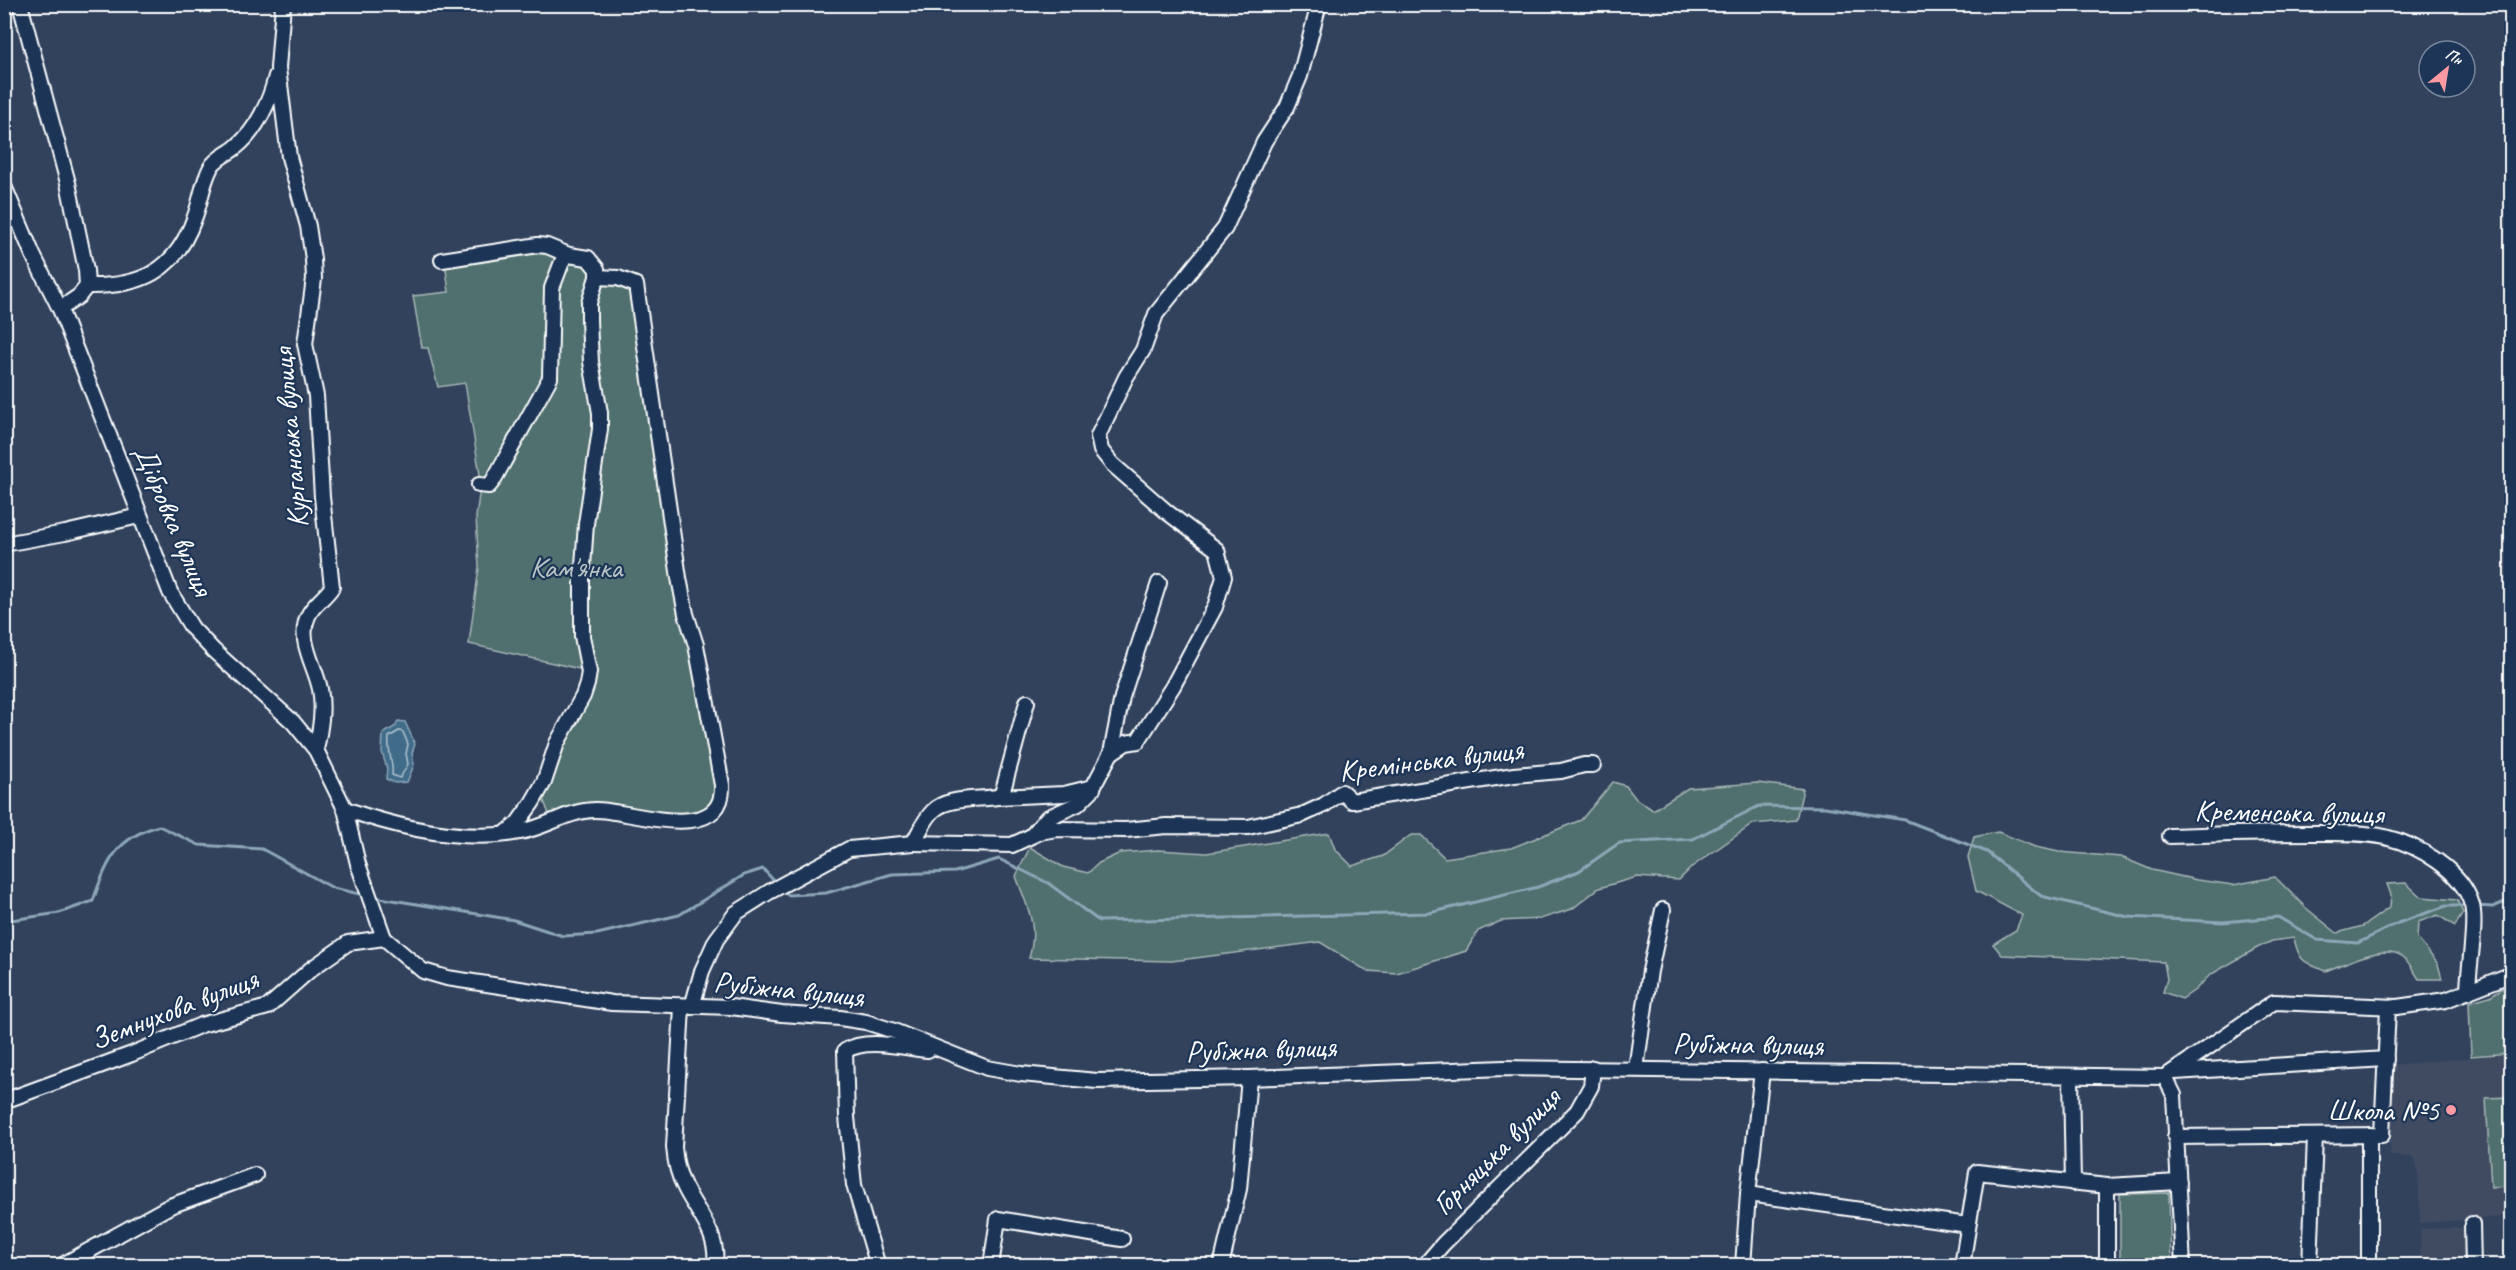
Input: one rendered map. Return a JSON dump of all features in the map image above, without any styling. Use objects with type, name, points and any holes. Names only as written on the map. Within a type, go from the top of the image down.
[{"type":"street","points":[[20,4],[68,183],[86,270],[87,286],[80,296],[60,309]]},
{"type":"street","name":"Курганська вулиця","points":[[284,4],[278,68],[289,157],[308,226],[313,259],[314,279],[305,344],[316,396],[322,497],[332,587],[323,601],[316,605],[308,615],[306,625],[307,650],[320,689],[322,705],[316,750]]},
{"type":"street","points":[[1111,753],[1126,743],[1138,741],[1173,686],[1222,592],[1224,577],[1217,550],[1167,512],[1105,457],[1098,436],[1126,377],[1143,351],[1156,314],[1225,228],[1264,142],[1287,107],[1300,75],[1319,4]]},
{"type":"street","points":[[87,286],[129,284],[160,269],[173,258],[192,226],[212,165],[236,148],[249,134],[270,97],[278,68]]},
{"type":"street","name":"Дібровка вулиця","points":[[4,186],[33,255],[60,309],[170,592],[192,628],[214,651],[293,722],[316,750],[345,809],[358,864],[384,938]]},
{"type":"street","points":[[442,260],[492,254],[529,245],[547,246],[565,254],[588,258],[597,269],[597,278],[589,303],[591,362],[600,413],[600,429],[586,524],[582,580],[582,636],[589,672],[587,684],[557,743],[544,782],[517,824],[505,834]]},
{"type":"street","points":[[479,485],[485,487],[491,484],[548,384],[551,373],[552,288],[565,254]]},
{"type":"street","points":[[345,809],[384,823],[468,835],[505,834],[537,828],[569,814],[591,810],[661,821],[684,820],[705,814],[718,805],[721,799],[722,785],[696,645],[686,614],[679,578],[636,285],[618,278],[597,278]]},
{"type":"street","points":[[4,544],[139,516]]},
{"type":"street","name":"Кремінська вулиця","points":[[913,843],[926,820],[937,808],[952,803],[997,797],[1064,794],[1093,787],[1111,753],[1122,696],[1159,583]]},
{"type":"street","points":[[997,797],[1002,794],[1007,783],[1010,760],[1027,702]]},
{"type":"street","name":"Кремінська вулиця","points":[[715,1266],[714,1240],[707,1223],[685,1189],[675,1162],[674,1147],[687,1007],[716,940],[726,924],[736,914],[780,886],[849,849],[913,843],[1012,845],[1056,829],[1126,830],[1166,826],[1248,827],[1302,815],[1342,792],[1352,801],[1593,765]]},
{"type":"street","name":"Кремінська вулиця","points":[[1029,837],[1047,819],[1071,808],[1093,790],[1097,776]]},
{"type":"street","name":"Кременська вулиця","points":[[2170,836],[2346,834],[2384,837],[2424,854],[2454,874],[2466,891],[2472,910],[2468,992]]},
{"type":"street","points":[[1636,1069],[1650,971],[1664,910]]},
{"type":"street","name":"Рубіжна вулиця","points":[[384,938],[423,971],[447,978],[612,1003],[730,1007],[866,1022],[987,1068],[1097,1081],[1249,1078],[1418,1070],[1593,1068],[2071,1078],[2169,1075],[2385,1059]]},
{"type":"street","name":"Земнухова вулиця","points":[[4,1101],[201,1026],[268,1007],[311,969],[348,943],[384,938]]},
{"type":"street","points":[[2183,1266],[2174,1095],[2169,1075],[2274,1002],[2388,1008],[2446,1000],[2511,974]]},
{"type":"street","points":[[2175,1137],[2382,1135],[2388,1008]]},
{"type":"street","points":[[878,1266],[854,1185],[847,1117],[845,1051],[854,1045],[873,1045],[945,1052]]},
{"type":"street","name":"Горняцька вулиця","points":[[1424,1266],[1443,1244],[1577,1111],[1591,1086],[1593,1068]]},
{"type":"street","points":[[1743,1266],[1748,1194],[1762,1071]]},
{"type":"street","points":[[1221,1266],[1239,1189],[1249,1078]]},
{"type":"street","points":[[2071,1078],[2073,1184]]},
{"type":"street","points":[[2368,1266],[2369,1135]]},
{"type":"street","points":[[2310,1266],[2315,1136]]},
{"type":"street","points":[[1962,1266],[1977,1172],[2107,1186],[2179,1182]]},
{"type":"street","points":[[61,1266],[170,1206],[255,1175]]},
{"type":"street","points":[[2107,1186],[2107,1266]]},
{"type":"street","points":[[1748,1194],[1968,1225]]},
{"type":"street","points":[[991,1266],[998,1219],[1122,1239]]},
{"type":"street","points":[[2472,1224],[2473,1266]]},
{"type":"shaded area","name":"Школа №5","points":[[2511,1054],[2511,1216],[2477,1219],[2477,1265],[2421,1265],[2420,1229],[2463,1228],[2466,1220],[2420,1223],[2418,1171],[2414,1157],[2390,1156],[2392,1065]]},
{"type":"green space","name":"Кам'янка","points":[[540,246],[591,264],[633,286],[718,776],[715,803],[699,814],[654,817],[549,814],[542,796],[552,767],[590,689],[584,670],[469,644],[479,567],[476,517],[481,481],[465,383],[438,387],[428,348],[422,348],[413,296],[449,292],[445,262]]},
{"type":"green space","points":[[1613,782],[1626,786],[1636,799],[1653,810],[1688,788],[1758,783],[1803,789],[1796,820],[1753,824],[1693,866],[1679,880],[1637,877],[1599,888],[1572,909],[1540,919],[1501,921],[1478,931],[1466,951],[1397,973],[1367,971],[1320,942],[1172,961],[1029,958],[1032,946],[1032,926],[1028,907],[1016,876],[1030,847],[1063,867],[1088,873],[1099,863],[1120,853],[1158,850],[1207,853],[1329,833],[1335,849],[1352,866],[1383,856],[1411,835],[1421,835],[1445,858],[1511,848],[1581,820]]},
{"type":"green space","points":[[1998,832],[2035,847],[2059,852],[2121,857],[2152,870],[2197,880],[2233,885],[2275,877],[2306,908],[2337,933],[2363,926],[2390,907],[2391,895],[2387,884],[2406,883],[2421,897],[2457,900],[2463,913],[2455,926],[2438,915],[2418,922],[2417,938],[2438,964],[2442,979],[2419,979],[2405,958],[2384,952],[2352,960],[2325,971],[2300,957],[2294,938],[2272,941],[2257,948],[2210,975],[2182,999],[2163,992],[2167,979],[2164,962],[2002,955],[1993,944],[2016,930],[2022,915],[1976,891],[1968,857],[1974,837]]},
{"type":"green space","points":[[2511,983],[2511,1053],[2471,1056],[2469,1002],[2490,996]]},
{"type":"green space","points":[[2511,1097],[2511,1186],[2491,1187],[2486,1098]]},
{"type":"green space","points":[[2169,1193],[2171,1265],[2120,1265],[2120,1194]]},
{"type":"water","points":[[398,721],[405,722],[415,744],[412,753],[414,765],[407,782],[395,783],[386,779],[387,769],[382,752],[383,734],[396,726]]},
{"type":"waterway","points":[[782,888],[788,895],[826,893],[892,874],[955,872],[999,859],[1048,883],[1099,921],[1429,913],[1538,887],[1579,871],[1619,843],[1693,839],[1759,806],[1825,807],[1905,820],[1987,852],[2041,896],[2128,917],[2223,922],[2278,917],[2317,940],[2358,943],[2398,923],[2446,906],[2469,906]]},
{"type":"waterway","points":[[4,921],[59,913],[93,901],[103,874],[115,853],[133,837],[159,826],[199,845],[262,849],[333,888],[364,895]]},
{"type":"waterway","points":[[374,897],[514,920],[563,936],[597,934],[679,915],[744,875],[763,869],[777,884]]},
{"type":"waterway","points":[[2475,906],[2493,907],[2512,899]]},
{"type":"place","name":"Школа №5","points":[[2451,1110]]}]
